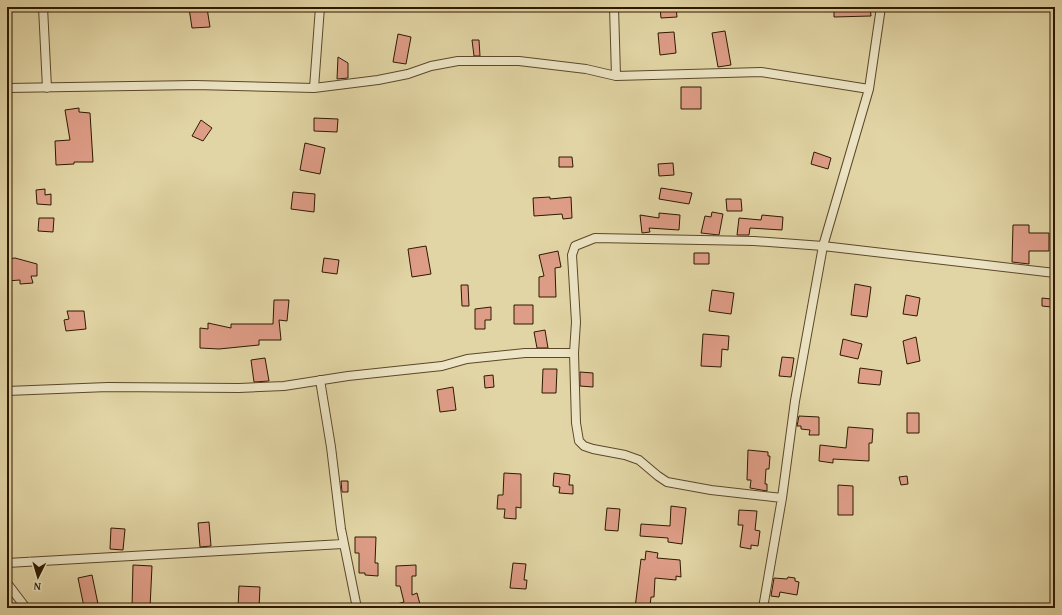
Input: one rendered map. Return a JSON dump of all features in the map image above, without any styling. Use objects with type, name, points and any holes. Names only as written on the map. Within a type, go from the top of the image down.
[{"type":"street","points":[[43,7],[47,88]]},
{"type":"street","points":[[314,88],[320,7]]},
{"type":"street","points":[[614,7],[616,76]]},
{"type":"street","points":[[763,608],[782,498],[795,401],[823,246],[869,89],[881,7]]},
{"type":"street","points":[[7,88],[195,85],[314,88],[378,80],[408,74],[431,66],[458,62],[519,61],[586,69],[616,76],[761,72],[869,89]]},
{"type":"street","points":[[782,498],[679,485],[658,476],[639,460],[625,455],[593,450],[584,446],[577,436],[574,354],[576,322],[572,255],[575,246],[584,241],[595,238],[754,241],[823,246],[1055,274]]},
{"type":"street","points":[[7,391],[108,387],[239,388],[284,386],[320,380],[442,366],[467,359],[518,354],[574,354]]},
{"type":"street","points":[[320,380],[331,447],[343,544],[357,608]]},
{"type":"street","points":[[7,562],[343,544]]},
{"type":"street","points":[[7,583],[26,608]]},
{"type":"building","points":[[660,7],[676,7],[677,17],[661,18]]},
{"type":"building","points":[[834,7],[870,7],[871,16],[834,17]]},
{"type":"building","points":[[189,8],[207,8],[210,27],[192,28]]},
{"type":"building","points":[[725,31],[731,65],[718,67],[712,33]]},
{"type":"building","points":[[674,32],[676,53],[660,55],[658,33]]},
{"type":"building","points":[[398,34],[411,37],[406,64],[393,62]]},
{"type":"building","points":[[472,40],[479,40],[480,56],[474,56]]},
{"type":"building","points":[[338,57],[348,63],[348,78],[337,79]]},
{"type":"building","points":[[681,87],[701,87],[701,109],[681,109]]},
{"type":"building","points":[[79,108],[79,112],[90,113],[93,162],[74,162],[74,164],[56,165],[55,141],[70,140],[65,110]]},
{"type":"building","points":[[314,118],[338,119],[337,132],[314,131]]},
{"type":"building","points":[[201,120],[212,128],[203,141],[192,136]]},
{"type":"building","points":[[305,143],[325,148],[320,174],[300,170]]},
{"type":"building","points":[[814,152],[831,158],[828,169],[811,164]]},
{"type":"building","points":[[559,157],[572,157],[573,167],[559,167]]},
{"type":"building","points":[[673,163],[674,175],[659,176],[658,164]]},
{"type":"building","points":[[661,188],[692,193],[689,204],[659,199]]},
{"type":"building","points":[[45,189],[45,195],[51,194],[51,205],[37,204],[36,190]]},
{"type":"building","points":[[293,192],[315,194],[314,212],[291,209]]},
{"type":"building","points":[[550,197],[550,199],[571,197],[572,218],[563,219],[562,214],[534,216],[533,198]]},
{"type":"building","points":[[726,199],[741,199],[742,211],[727,211]]},
{"type":"building","points":[[712,212],[723,214],[719,235],[701,233],[705,216],[711,217]]},
{"type":"building","points":[[659,213],[680,215],[679,230],[649,228],[650,232],[642,233],[640,215],[659,218]]},
{"type":"building","points":[[762,215],[783,217],[782,230],[750,228],[749,235],[737,235],[739,218],[761,220]]},
{"type":"building","points":[[39,218],[54,218],[53,232],[38,231]]},
{"type":"building","points":[[1013,225],[1029,225],[1029,233],[1049,233],[1049,251],[1029,251],[1029,264],[1012,262]]},
{"type":"building","points":[[426,246],[431,274],[412,277],[408,249]]},
{"type":"building","points":[[558,251],[561,267],[555,268],[556,297],[539,297],[539,277],[544,276],[539,255]]},
{"type":"building","points":[[694,253],[709,253],[709,264],[694,264]]},
{"type":"building","points":[[15,258],[37,264],[37,276],[31,276],[33,283],[20,284],[20,280],[7,281],[7,259]]},
{"type":"building","points":[[324,258],[339,260],[337,274],[322,272]]},
{"type":"building","points":[[855,284],[871,287],[867,317],[851,315]]},
{"type":"building","points":[[461,285],[468,285],[469,306],[462,306]]},
{"type":"building","points":[[712,290],[734,293],[731,314],[709,311]]},
{"type":"building","points":[[906,295],[920,298],[917,316],[903,314]]},
{"type":"building","points":[[1042,298],[1051,299],[1051,307],[1042,306]]},
{"type":"building","points":[[274,300],[289,300],[287,321],[279,320],[281,340],[259,340],[259,345],[219,349],[200,348],[200,328],[208,329],[208,323],[231,328],[231,324],[273,324]]},
{"type":"building","points":[[514,305],[533,305],[533,324],[514,324]]},
{"type":"building","points":[[491,307],[491,320],[485,320],[485,329],[475,329],[475,309]]},
{"type":"building","points":[[67,311],[84,311],[86,329],[66,331],[64,320],[69,319]]},
{"type":"building","points":[[545,330],[548,348],[537,348],[534,332]]},
{"type":"building","points":[[703,334],[729,336],[728,350],[722,349],[721,367],[701,366]]},
{"type":"building","points":[[916,337],[920,361],[907,364],[903,341]]},
{"type":"building","points":[[843,339],[862,344],[858,359],[840,355]]},
{"type":"building","points":[[782,357],[794,358],[791,377],[779,376]]},
{"type":"building","points":[[265,358],[269,381],[254,382],[251,360]]},
{"type":"building","points":[[860,368],[882,371],[880,385],[858,383]]},
{"type":"building","points":[[543,369],[557,369],[556,393],[542,393]]},
{"type":"building","points":[[580,372],[593,373],[593,387],[580,386]]},
{"type":"building","points":[[493,375],[494,387],[485,388],[484,376]]},
{"type":"building","points":[[453,387],[456,410],[440,412],[437,390]]},
{"type":"building","points":[[907,413],[919,413],[919,433],[907,433]]},
{"type":"building","points":[[799,416],[819,417],[819,435],[809,435],[810,430],[801,429],[801,426],[797,426]]},
{"type":"building","points":[[848,427],[873,429],[872,443],[869,443],[869,461],[833,459],[833,463],[819,461],[820,445],[846,448]]},
{"type":"building","points":[[748,450],[768,452],[768,456],[770,456],[769,469],[766,469],[765,484],[767,484],[767,491],[750,488],[751,480],[747,480]]},
{"type":"building","points":[[504,473],[521,474],[521,508],[516,507],[516,519],[504,518],[505,509],[497,509],[498,495],[503,495]]},
{"type":"building","points":[[554,473],[570,475],[569,485],[573,485],[573,494],[559,493],[560,487],[553,486]]},
{"type":"building","points":[[907,476],[908,484],[901,485],[899,477]]},
{"type":"building","points":[[341,481],[348,481],[348,492],[342,492]]},
{"type":"building","points":[[838,485],[853,486],[853,515],[838,515]]},
{"type":"building","points":[[671,506],[686,508],[682,544],[668,542],[668,538],[640,536],[641,524],[670,526]]},
{"type":"building","points":[[607,508],[620,509],[618,531],[605,530]]},
{"type":"building","points":[[739,510],[757,511],[755,530],[760,531],[758,546],[751,545],[751,549],[740,547],[743,525],[738,525]]},
{"type":"building","points":[[209,522],[211,546],[200,547],[198,523]]},
{"type":"building","points":[[111,528],[125,529],[123,550],[110,549]]},
{"type":"building","points":[[355,537],[376,537],[375,563],[378,563],[378,576],[359,573],[359,553],[355,553]]},
{"type":"building","points":[[646,551],[658,553],[657,558],[680,560],[681,577],[676,576],[676,580],[655,578],[654,597],[651,597],[650,606],[635,608],[641,559],[645,560]]},
{"type":"building","points":[[513,563],[526,564],[524,580],[527,580],[526,589],[510,588]]},
{"type":"building","points":[[133,565],[152,566],[150,608],[132,608]]},
{"type":"building","points":[[416,565],[416,576],[412,576],[412,595],[417,593],[421,608],[390,608],[390,606],[404,602],[400,586],[396,586],[396,566]]},
{"type":"building","points":[[92,575],[98,604],[84,607],[78,578]]},
{"type":"building","points":[[788,577],[795,578],[795,581],[799,582],[797,595],[780,592],[779,597],[771,596],[774,578],[787,579]]},
{"type":"building","points":[[239,586],[260,587],[259,608],[238,608]]}]
